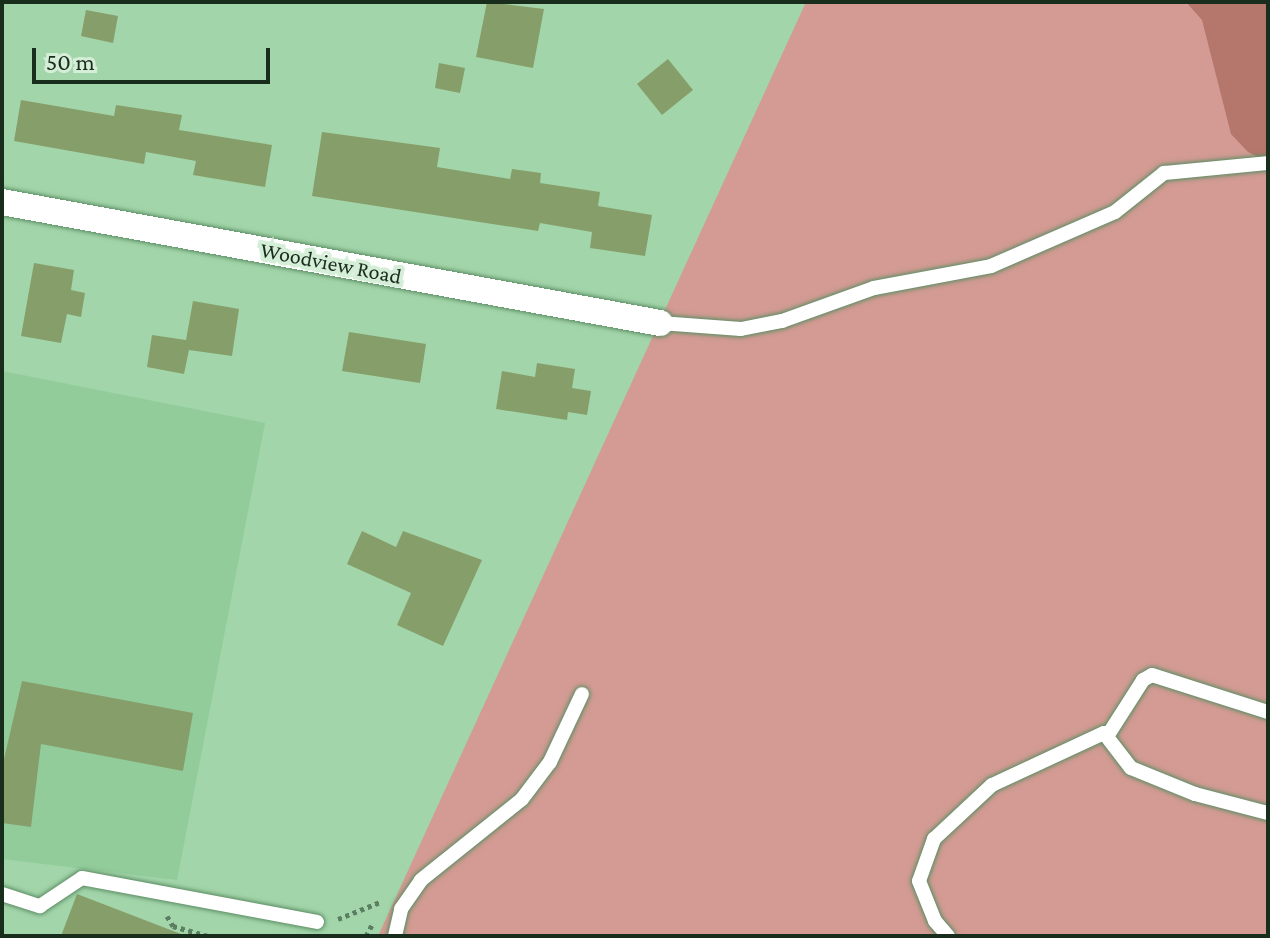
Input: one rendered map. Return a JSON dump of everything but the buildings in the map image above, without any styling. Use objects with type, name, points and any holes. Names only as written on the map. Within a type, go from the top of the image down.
[{"type":"street","name":"Woodview Road","points":[[2,202],[660,323]]},
{"type":"lane","points":[[660,323],[741,329],[782,321],[874,288],[991,266],[1115,212],[1164,173],[1268,163]]},
{"type":"lane","points":[[948,936],[935,921],[919,881],[934,839],[992,785],[1108,735],[1143,680],[1152,675],[1268,712]]},
{"type":"lane","points":[[395,936],[401,909],[421,880],[532,787],[550,762],[582,694]]},
{"type":"lane","points":[[1108,735],[1131,768],[1195,794],[1268,813]]},
{"type":"lane","points":[[2,894],[40,906],[82,878],[317,922]]},
{"type":"path","points":[[317,922],[349,917],[384,900],[366,936]]},
{"type":"shaded area","points":[[806,2],[1268,2],[1268,936],[378,936]]},
{"type":"shaded area","points":[[1186,2],[1268,2],[1268,162],[1248,152],[1231,134],[1202,20]]},
{"type":"shaded area","points":[[2,371],[265,423],[177,880],[2,859]]}]
